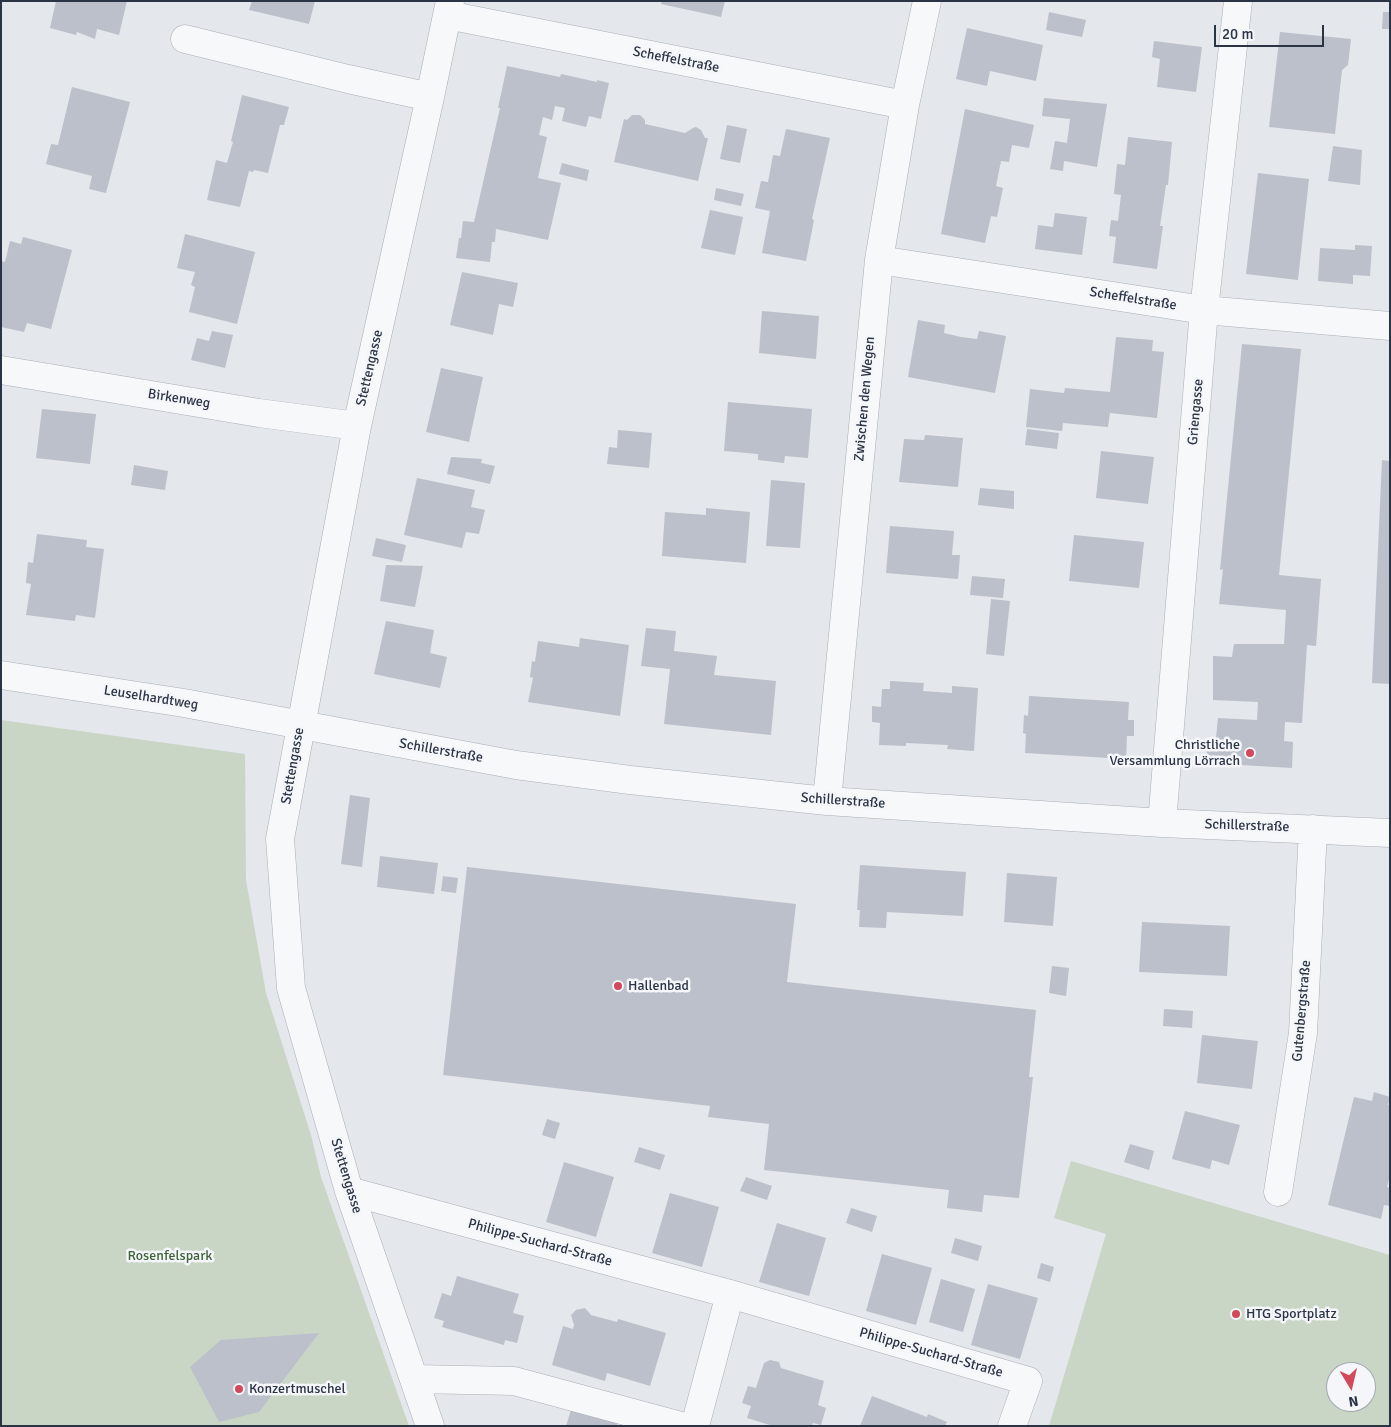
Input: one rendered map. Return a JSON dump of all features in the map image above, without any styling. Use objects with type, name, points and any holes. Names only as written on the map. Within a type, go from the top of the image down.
[{"type":"street","name":"Zwischen den Wegen","points":[[827,801],[879,260],[905,105],[928,1]]},
{"type":"street","name":"Griengasse","points":[[1162,823],[1204,310],[1238,1]]},
{"type":"street","name":"Scheffelstraße","points":[[449,8],[905,105]]},
{"type":"street","name":"Stettengasse","points":[[430,1426],[350,1191],[291,988],[280,839],[357,426],[449,8]]},
{"type":"street","points":[[185,38],[430,97]]},
{"type":"street","name":"Scheffelstraße","points":[[879,260],[1204,310],[1390,326]]},
{"type":"street","name":"Birkenweg","points":[[1,370],[259,413],[357,426]]},
{"type":"street","name":"Leuselhardtweg","points":[[1,675],[184,703],[301,724]]},
{"type":"street","name":"Schillerstraße","points":[[301,724],[562,772],[827,801],[1162,823],[1390,833]]},
{"type":"street","name":"Gutenbergstraße","points":[[1278,1192],[1303,1033],[1313,829]]},
{"type":"street","name":"Philippe-Suchard-Straße","points":[[350,1191],[730,1294],[1028,1381],[1012,1426]]},
{"type":"street","points":[[695,1426],[730,1294]]},
{"type":"street","points":[[415,1379],[514,1381],[681,1426]]},
{"type":"green space","name":"Rosenfelspark","points":[[1,720],[245,754],[246,880],[266,993],[311,1135],[321,1177],[409,1426],[1,1426]]},
{"type":"green space","name":"HTG Sportplatz","points":[[1071,1161],[1390,1255],[1390,1426],[1049,1426],[1106,1234],[1054,1218]]},
{"type":"building","points":[[56,1],[127,1],[119,35],[97,29],[95,39],[77,32],[76,35],[50,28]]},
{"type":"building","points":[[252,1],[315,1],[309,24],[249,10]]},
{"type":"building","points":[[662,1],[725,1],[721,17],[661,4]]},
{"type":"building","points":[[1049,12],[1086,20],[1082,37],[1046,30]]},
{"type":"building","points":[[1383,12],[1390,12],[1390,29],[1382,29]]},
{"type":"building","points":[[967,28],[1043,45],[1036,81],[990,71],[987,86],[956,79]]},
{"type":"building","points":[[1280,32],[1351,39],[1348,65],[1342,70],[1335,134],[1269,127]]},
{"type":"building","points":[[1154,41],[1202,47],[1196,92],[1157,87],[1160,59],[1152,57]]},
{"type":"building","points":[[507,66],[560,77],[561,74],[609,83],[601,119],[589,116],[586,127],[562,121],[565,108],[555,106],[552,120],[543,117],[539,135],[547,137],[538,178],[561,183],[548,240],[496,229],[495,242],[492,242],[490,262],[456,258],[463,221],[474,222],[500,108],[498,108]]},
{"type":"building","points":[[72,87],[130,102],[106,193],[89,189],[92,176],[46,164],[51,144],[58,145]]},
{"type":"building","points":[[242,95],[289,107],[284,125],[280,125],[268,173],[254,170],[253,172],[249,171],[240,207],[207,200],[216,160],[227,163]]},
{"type":"building","points":[[1044,98],[1107,104],[1097,167],[1064,161],[1063,171],[1050,169],[1055,141],[1067,143],[1070,119],[1042,116]]},
{"type":"building","points":[[965,109],[1034,125],[1029,148],[1012,145],[1009,162],[1001,161],[996,186],[1003,188],[997,217],[991,216],[985,243],[941,234]]},
{"type":"building","points":[[632,115],[640,115],[645,120],[645,124],[685,133],[696,127],[701,130],[705,138],[708,138],[698,181],[614,162],[624,119],[627,120]]},
{"type":"building","points":[[727,125],[747,129],[740,163],[720,159]]},
{"type":"building","points":[[786,129],[830,138],[812,219],[814,220],[806,261],[762,253],[770,211],[755,208],[761,181],[768,182],[773,155],[780,156]]},
{"type":"building","points":[[1128,137],[1172,142],[1168,185],[1166,185],[1160,226],[1163,226],[1157,269],[1113,263],[1116,237],[1109,236],[1111,220],[1118,221],[1121,195],[1114,194],[1117,164],[1125,165]]},
{"type":"building","points":[[1333,146],[1362,150],[1360,185],[1328,181]]},
{"type":"building","points":[[562,163],[589,170],[587,181],[559,174]]},
{"type":"building","points":[[1258,173],[1309,179],[1298,280],[1246,274]]},
{"type":"building","points":[[716,188],[744,194],[741,206],[714,200]]},
{"type":"building","points":[[710,210],[743,217],[735,255],[701,248]]},
{"type":"building","points":[[1055,213],[1087,217],[1082,255],[1035,249],[1038,225],[1053,227]]},
{"type":"building","points":[[185,234],[255,252],[237,324],[189,312],[195,287],[191,285],[195,272],[177,268]]},
{"type":"building","points":[[23,237],[72,250],[51,329],[27,323],[24,332],[1,327],[1,261],[5,262],[10,241],[21,244]]},
{"type":"building","points":[[1355,245],[1372,246],[1370,276],[1353,275],[1353,284],[1318,281],[1320,248],[1355,250]]},
{"type":"building","points":[[462,272],[518,283],[513,307],[499,304],[493,335],[450,325]]},
{"type":"building","points":[[762,311],[819,316],[816,359],[759,353]]},
{"type":"building","points":[[918,320],[945,325],[944,333],[961,337],[977,339],[979,331],[1006,336],[995,393],[908,377]]},
{"type":"building","points":[[212,331],[233,335],[225,368],[191,360],[197,338],[209,341]]},
{"type":"building","points":[[1116,337],[1153,340],[1152,351],[1164,352],[1157,418],[1110,413],[1108,427],[1063,423],[1062,431],[1026,427],[1030,389],[1064,393],[1065,388],[1110,392]]},
{"type":"building","points":[[1242,344],[1301,349],[1279,575],[1321,579],[1316,646],[1307,645],[1302,723],[1285,722],[1284,741],[1293,742],[1292,768],[1206,763],[1208,738],[1216,738],[1218,718],[1257,720],[1258,702],[1213,700],[1213,656],[1232,657],[1234,644],[1284,644],[1286,610],[1219,604],[1223,569],[1220,570]]},
{"type":"building","points":[[441,368],[483,377],[469,442],[426,432]]},
{"type":"building","points":[[728,402],[812,409],[808,458],[785,456],[784,463],[758,460],[758,454],[724,451]]},
{"type":"building","points":[[42,409],[96,414],[90,464],[36,458]]},
{"type":"building","points":[[1027,429],[1059,433],[1057,449],[1025,445]]},
{"type":"building","points":[[618,430],[652,433],[649,468],[607,464],[609,447],[617,448]]},
{"type":"building","points":[[925,435],[963,438],[958,487],[899,482],[904,439],[924,440]]},
{"type":"building","points":[[1101,451],[1154,457],[1148,504],[1096,498]]},
{"type":"building","points":[[451,457],[482,459],[481,463],[495,466],[490,484],[447,474]]},
{"type":"building","points":[[1382,460],[1390,461],[1390,684],[1372,683]]},
{"type":"building","points":[[134,465],[168,471],[165,490],[131,485]]},
{"type":"building","points":[[417,478],[475,490],[471,507],[485,510],[479,534],[466,532],[462,548],[404,535]]},
{"type":"building","points":[[771,480],[805,483],[800,548],[766,546]]},
{"type":"building","points":[[980,488],[1014,491],[1014,509],[978,505]]},
{"type":"building","points":[[706,508],[750,512],[746,563],[662,556],[665,512],[706,515]]},
{"type":"building","points":[[890,526],[954,531],[952,555],[960,555],[958,579],[886,573]]},
{"type":"building","points":[[37,534],[87,540],[86,547],[104,549],[95,618],[76,615],[75,621],[26,615],[31,584],[26,583],[28,562],[33,563]]},
{"type":"building","points":[[1074,535],[1144,542],[1139,588],[1069,581]]},
{"type":"building","points":[[376,538],[406,545],[402,562],[372,556]]},
{"type":"building","points":[[386,565],[423,566],[415,607],[380,601]]},
{"type":"building","points":[[972,576],[1005,579],[1003,598],[970,595]]},
{"type":"building","points":[[991,599],[1010,601],[1004,656],[986,654]]},
{"type":"building","points":[[386,621],[434,630],[430,653],[447,657],[440,688],[374,674]]},
{"type":"building","points":[[646,628],[676,631],[674,651],[717,656],[714,675],[776,681],[771,735],[664,724],[670,669],[641,666]]},
{"type":"building","points":[[580,638],[629,645],[620,716],[528,702],[533,678],[530,677],[532,661],[535,662],[538,641],[579,647]]},
{"type":"building","points":[[890,681],[924,683],[923,691],[952,693],[952,686],[978,688],[974,751],[947,749],[948,745],[906,743],[906,746],[879,745],[880,723],[872,722],[872,706],[881,707],[882,689],[890,689]]},
{"type":"building","points":[[1029,696],[1129,702],[1128,720],[1134,720],[1134,736],[1127,736],[1126,759],[1025,753],[1024,715],[1028,716]]},
{"type":"building","points":[[350,795],[370,798],[362,867],[341,864]]},
{"type":"building","points":[[380,856],[438,863],[434,894],[377,887]]},
{"type":"building","points":[[860,865],[966,872],[963,916],[887,912],[886,928],[859,927],[860,910],[857,910]]},
{"type":"building","points":[[467,867],[796,904],[787,982],[1036,1010],[1029,1077],[1033,1077],[1019,1198],[984,1195],[982,1212],[947,1208],[949,1190],[764,1170],[769,1124],[708,1117],[710,1106],[443,1075]]},
{"type":"building","points":[[1007,873],[1057,877],[1053,926],[1004,922]]},
{"type":"building","points":[[443,876],[458,878],[456,893],[441,891]]},
{"type":"building","points":[[1142,922],[1230,926],[1227,976],[1139,972]]},
{"type":"building","points":[[1052,966],[1069,968],[1066,996],[1049,993]]},
{"type":"building","points":[[1164,1009],[1193,1011],[1192,1028],[1163,1026]]},
{"type":"building","points":[[1202,1035],[1258,1041],[1252,1089],[1197,1083]]},
{"type":"building","points":[[1374,1092],[1390,1097],[1388,1105],[1390,1105],[1390,1176],[1387,1187],[1390,1188],[1390,1206],[1384,1205],[1381,1219],[1328,1205],[1354,1097],[1372,1101]]},
{"type":"building","points":[[1185,1111],[1240,1125],[1229,1165],[1212,1160],[1210,1169],[1172,1159]]},
{"type":"building","points":[[547,1119],[560,1123],[555,1139],[542,1135]]},
{"type":"building","points":[[1130,1144],[1154,1151],[1149,1170],[1124,1162]]},
{"type":"building","points":[[639,1147],[665,1155],[660,1170],[634,1162]]},
{"type":"building","points":[[564,1162],[614,1177],[596,1237],[546,1222]]},
{"type":"building","points":[[746,1177],[772,1186],[767,1200],[740,1191]]},
{"type":"building","points":[[670,1193],[719,1207],[702,1267],[652,1253]]},
{"type":"building","points":[[851,1208],[877,1216],[872,1232],[846,1223]]},
{"type":"building","points":[[777,1223],[826,1238],[809,1296],[759,1282]]},
{"type":"building","points":[[955,1238],[982,1246],[978,1261],[951,1253]]},
{"type":"building","points":[[882,1254],[932,1268],[916,1325],[866,1311]]},
{"type":"building","points":[[1041,1263],[1054,1267],[1050,1282],[1037,1278]]},
{"type":"building","points":[[457,1276],[519,1294],[513,1313],[524,1316],[517,1343],[505,1340],[504,1345],[442,1327],[444,1321],[434,1318],[442,1293],[451,1296]]},
{"type":"building","points":[[941,1279],[975,1289],[963,1332],[929,1322]]},
{"type":"building","points":[[988,1284],[1038,1298],[1020,1359],[971,1345]]},
{"type":"building","points":[[585,1308],[591,1315],[617,1322],[618,1319],[666,1333],[650,1386],[607,1373],[605,1381],[552,1365],[563,1326],[573,1329],[574,1325],[571,1315],[576,1310]]},
{"type":"building","name":"Konzertmuschel","points":[[319,1333],[259,1412],[219,1422],[190,1367],[221,1340]]},
{"type":"building","points":[[770,1360],[779,1362],[781,1368],[824,1381],[818,1405],[826,1408],[821,1425],[813,1423],[812,1426],[773,1426],[747,1418],[751,1406],[742,1403],[748,1386],[756,1388],[764,1363]]},
{"type":"building","points":[[872,1396],[927,1417],[928,1414],[947,1422],[945,1426],[860,1426]]},
{"type":"building","points":[[572,1407],[618,1421],[617,1426],[566,1426]]},
{"type":"place","name":"Christliche Versammlung Lörrach","points":[[1250,753]]},
{"type":"place","name":"Hallenbad","points":[[618,986]]},
{"type":"place","name":"HTG Sportplatz","points":[[1236,1314]]},
{"type":"place","name":"Konzertmuschel","points":[[239,1389]]}]
